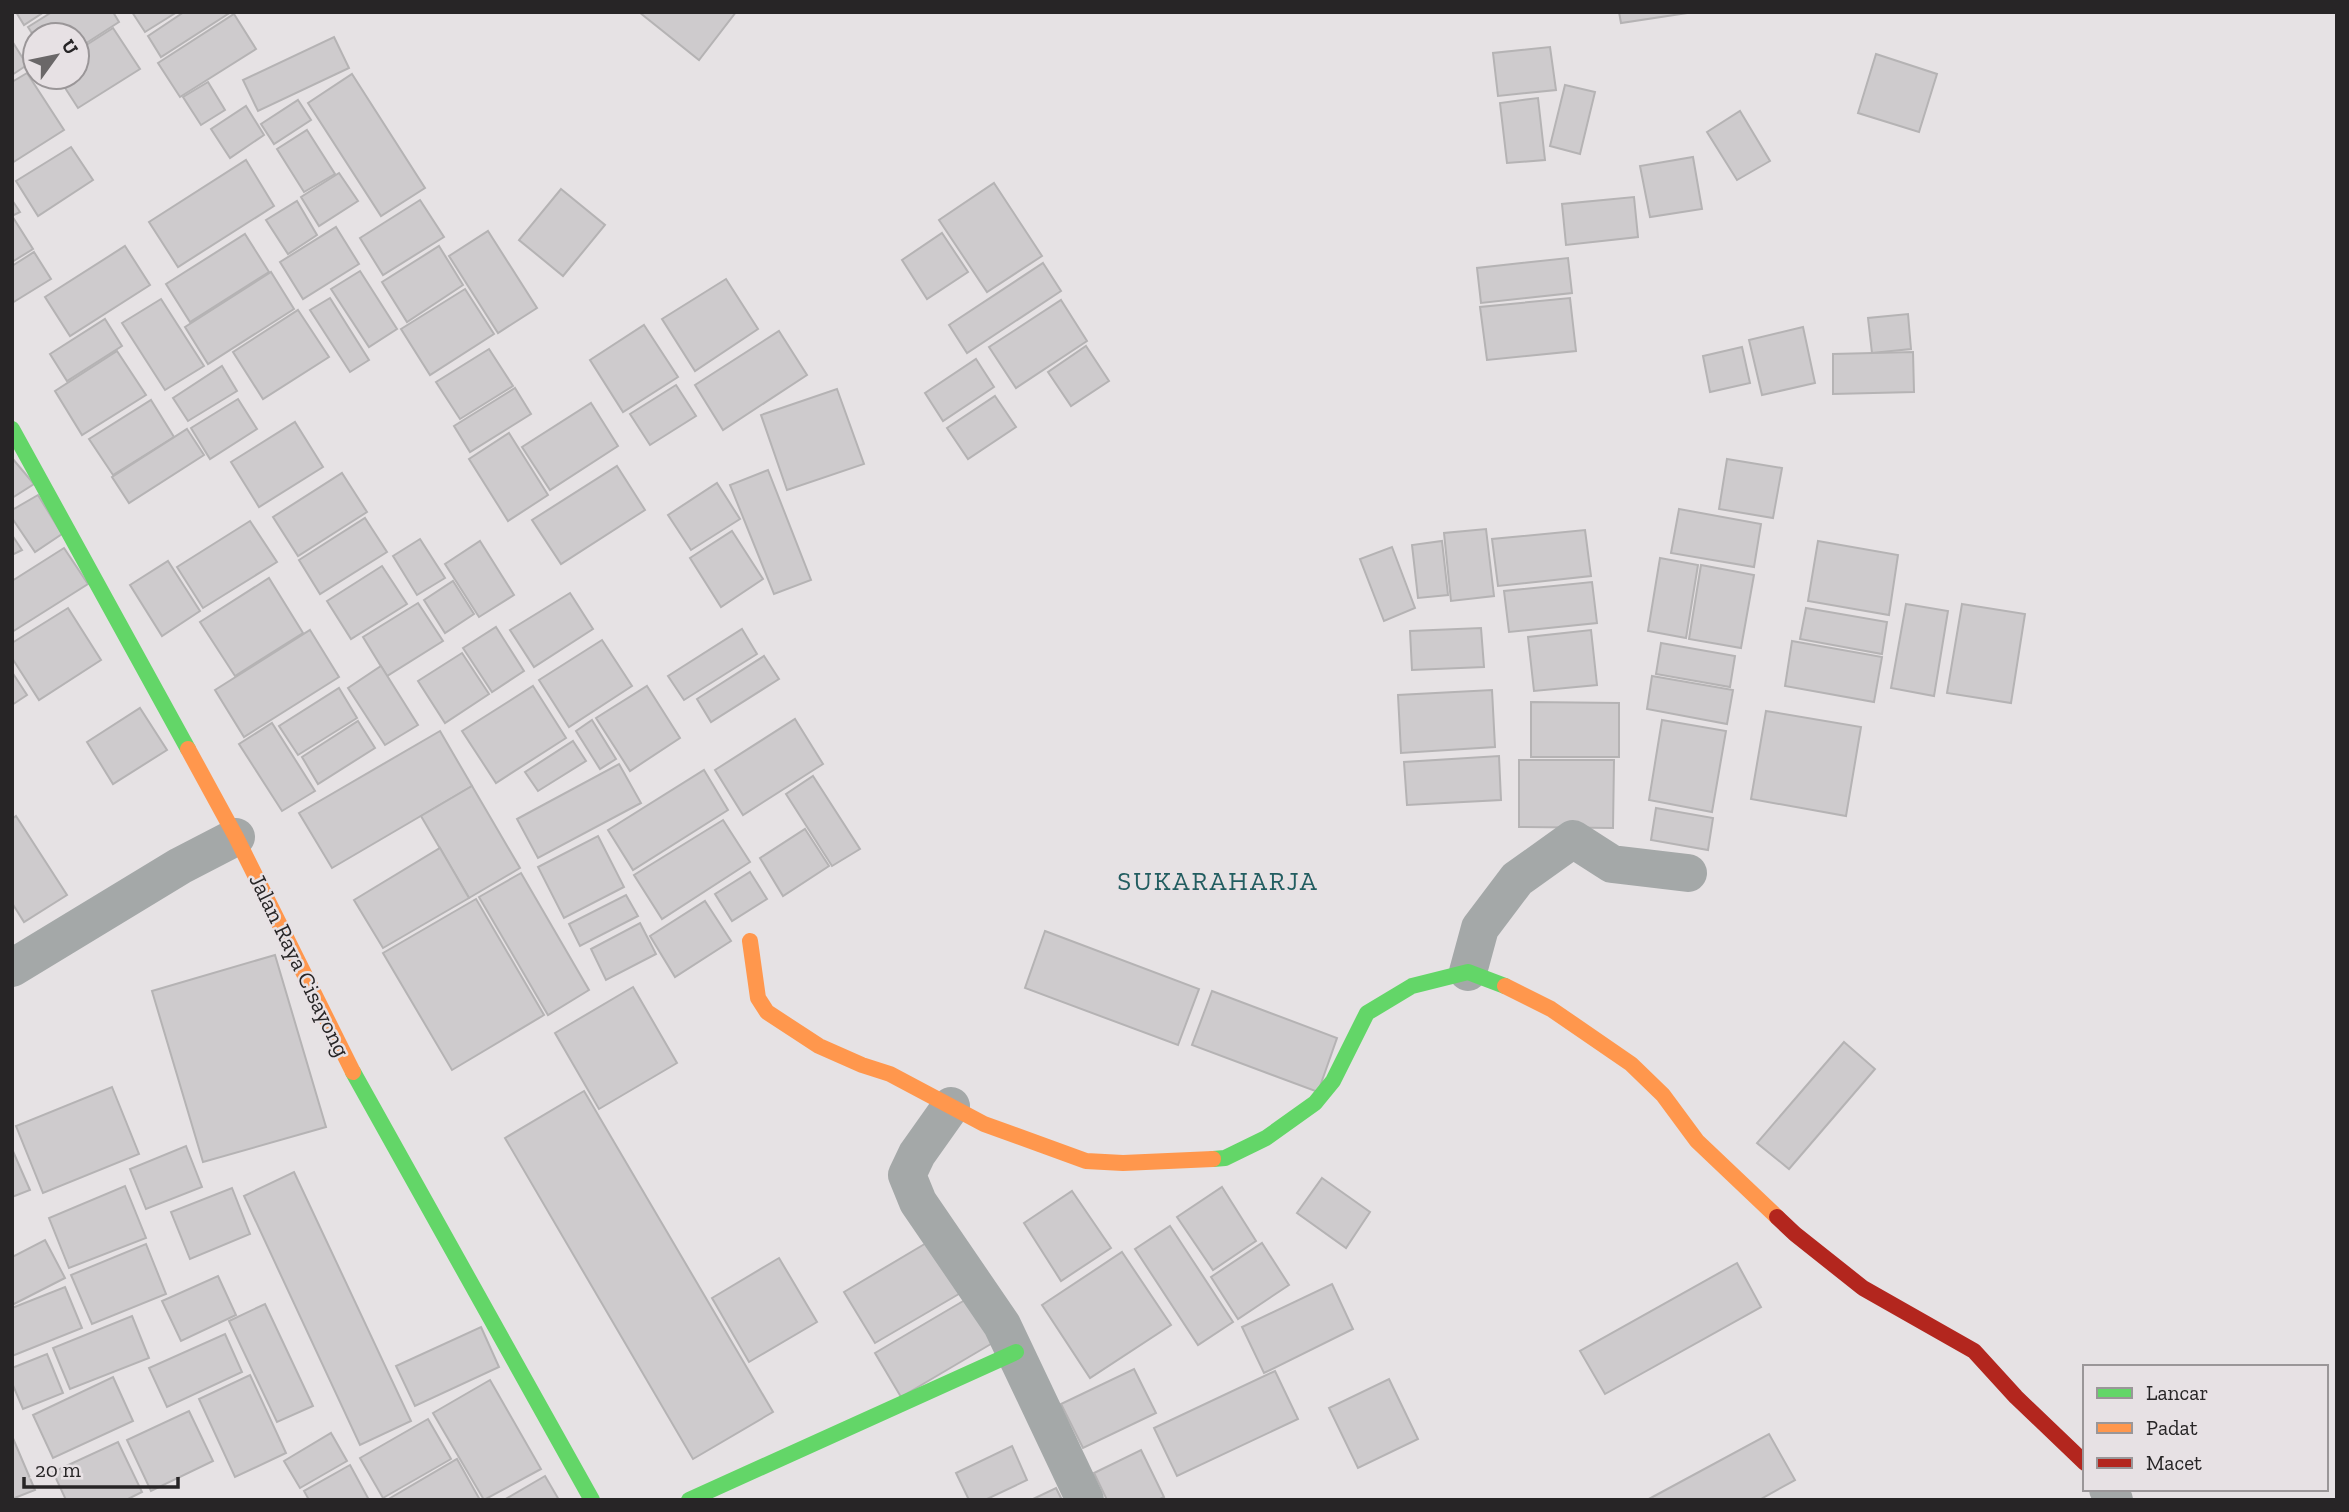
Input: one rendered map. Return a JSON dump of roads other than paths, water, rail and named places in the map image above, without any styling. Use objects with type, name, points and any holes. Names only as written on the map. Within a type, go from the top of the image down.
[{"type":"street","name":"Jalan Raya Cisayong","points":[[12,429],[236,837],[345,1058],[592,1500]]},
{"type":"street","points":[[12,968],[180,866],[236,837]]},
{"type":"street","points":[[1468,972],[1480,928],[1517,879],[1573,839],[1612,864],[1688,873]]},
{"type":"street","points":[[750,941],[758,998],[767,1012],[819,1046],[890,1074],[984,1124],[1086,1161],[1123,1163],[1225,1158],[1287,1125],[1315,1103],[1332,1081],[1367,1013],[1412,986],[1468,972],[1551,1009],[1631,1064],[1663,1095],[1697,1141],[1795,1234],[1863,1289],[1974,1351],[2016,1397],[2083,1461]]},
{"type":"street","points":[[950,1106],[907,1175],[918,1202],[1002,1325],[1085,1500]]},
{"type":"street","points":[[689,1500],[1016,1352]]},
{"type":"district","name":"SUKARAHARJA","points":[[1218,881]]}]
